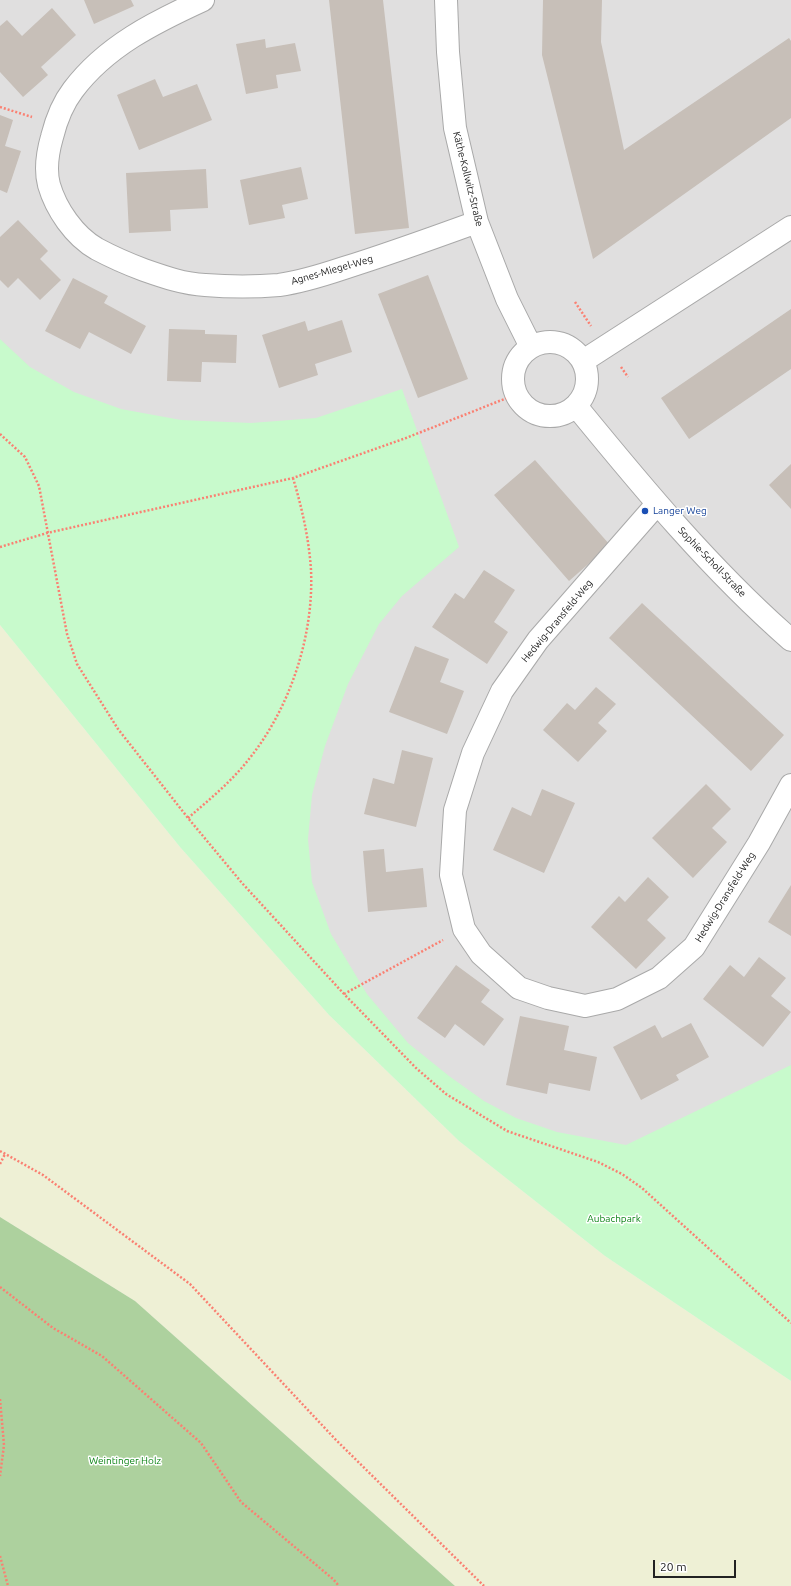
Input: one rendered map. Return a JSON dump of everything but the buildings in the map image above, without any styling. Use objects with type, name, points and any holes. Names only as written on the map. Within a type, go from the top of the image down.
[{"type":"street","name":"Agnes-Miegel-Weg","points":[[203,0],[164,18],[126,40],[99,62],[73,90],[55,125],[48,152],[49,183],[60,210],[76,231],[96,248],[166,278],[202,285],[241,287],[281,284],[322,275],[477,222]]},
{"type":"street","name":"Käthe-Kollwitz-Straße","points":[[446,0],[448,52],[455,128],[477,222],[507,299],[531,347]]},
{"type":"street","points":[[583,361],[791,227]]},
{"type":"street","points":[[554,342],[566,345],[583,361],[587,372],[587,385],[584,396],[576,406],[567,413],[555,416],[543,416],[532,412],[523,404],[516,394],[513,384],[515,368],[523,354],[531,347],[542,343],[554,342]]},
{"type":"street","name":"Sophie-Scholl-Straße","points":[[576,406],[657,504],[763,615],[791,640]]},
{"type":"street","name":"Hedwig-Dransfeld-Weg","points":[[657,504],[538,640],[502,691],[473,753],[455,810],[451,875],[464,929],[481,954],[519,988],[548,998],[585,1006],[617,999],[658,978],[694,947],[758,843],[791,785]]},
{"type":"path","points":[[0,107],[55,125]]},
{"type":"path","points":[[0,547],[47,533],[293,478],[406,438],[516,394]]},
{"type":"path","points":[[0,434],[25,457],[39,486],[67,634],[77,664],[118,729],[188,818],[242,883],[344,994],[416,1068],[446,1094],[507,1131],[598,1162],[622,1174],[642,1188],[791,1323]]},
{"type":"path","points":[[188,818],[224,786],[249,760],[269,732],[285,701],[299,660],[311,604],[311,569],[304,515],[293,478]]},
{"type":"path","points":[[344,994],[464,929]]},
{"type":"path","points":[[0,1151],[43,1175],[190,1284],[336,1440],[484,1586]]},
{"type":"path","points":[[0,1164],[5,1154]]},
{"type":"path","points":[[0,1287],[53,1328],[102,1356],[201,1443],[241,1502],[333,1579],[339,1586]]},
{"type":"path","points":[[0,1398],[4,1445],[0,1476]]},
{"type":"path","points":[[0,1556],[8,1586]]},
{"type":"shaded area","points":[[0,0],[791,0],[791,1331],[413,1073],[0,445]]},
{"type":"green space","name":"Aubachpark","points":[[0,339],[30,367],[74,392],[121,409],[181,420],[251,423],[316,418],[402,389],[459,547],[402,596],[379,624],[348,684],[325,746],[312,795],[308,839],[312,882],[331,934],[367,994],[408,1043],[449,1076],[484,1101],[516,1118],[557,1132],[626,1145],[791,1065],[791,1381],[605,1256],[459,1141],[329,1015],[180,847],[0,625]]},
{"type":"green space","points":[[0,625],[180,847],[329,1015],[459,1141],[605,1256],[791,1381],[791,1586],[455,1586],[135,1301],[0,1217]]},
{"type":"green space","name":"Weintinger Holz","points":[[0,1217],[135,1301],[455,1586],[0,1586]]},
{"type":"place","name":"Langer Weg","points":[[645,511]]}]
